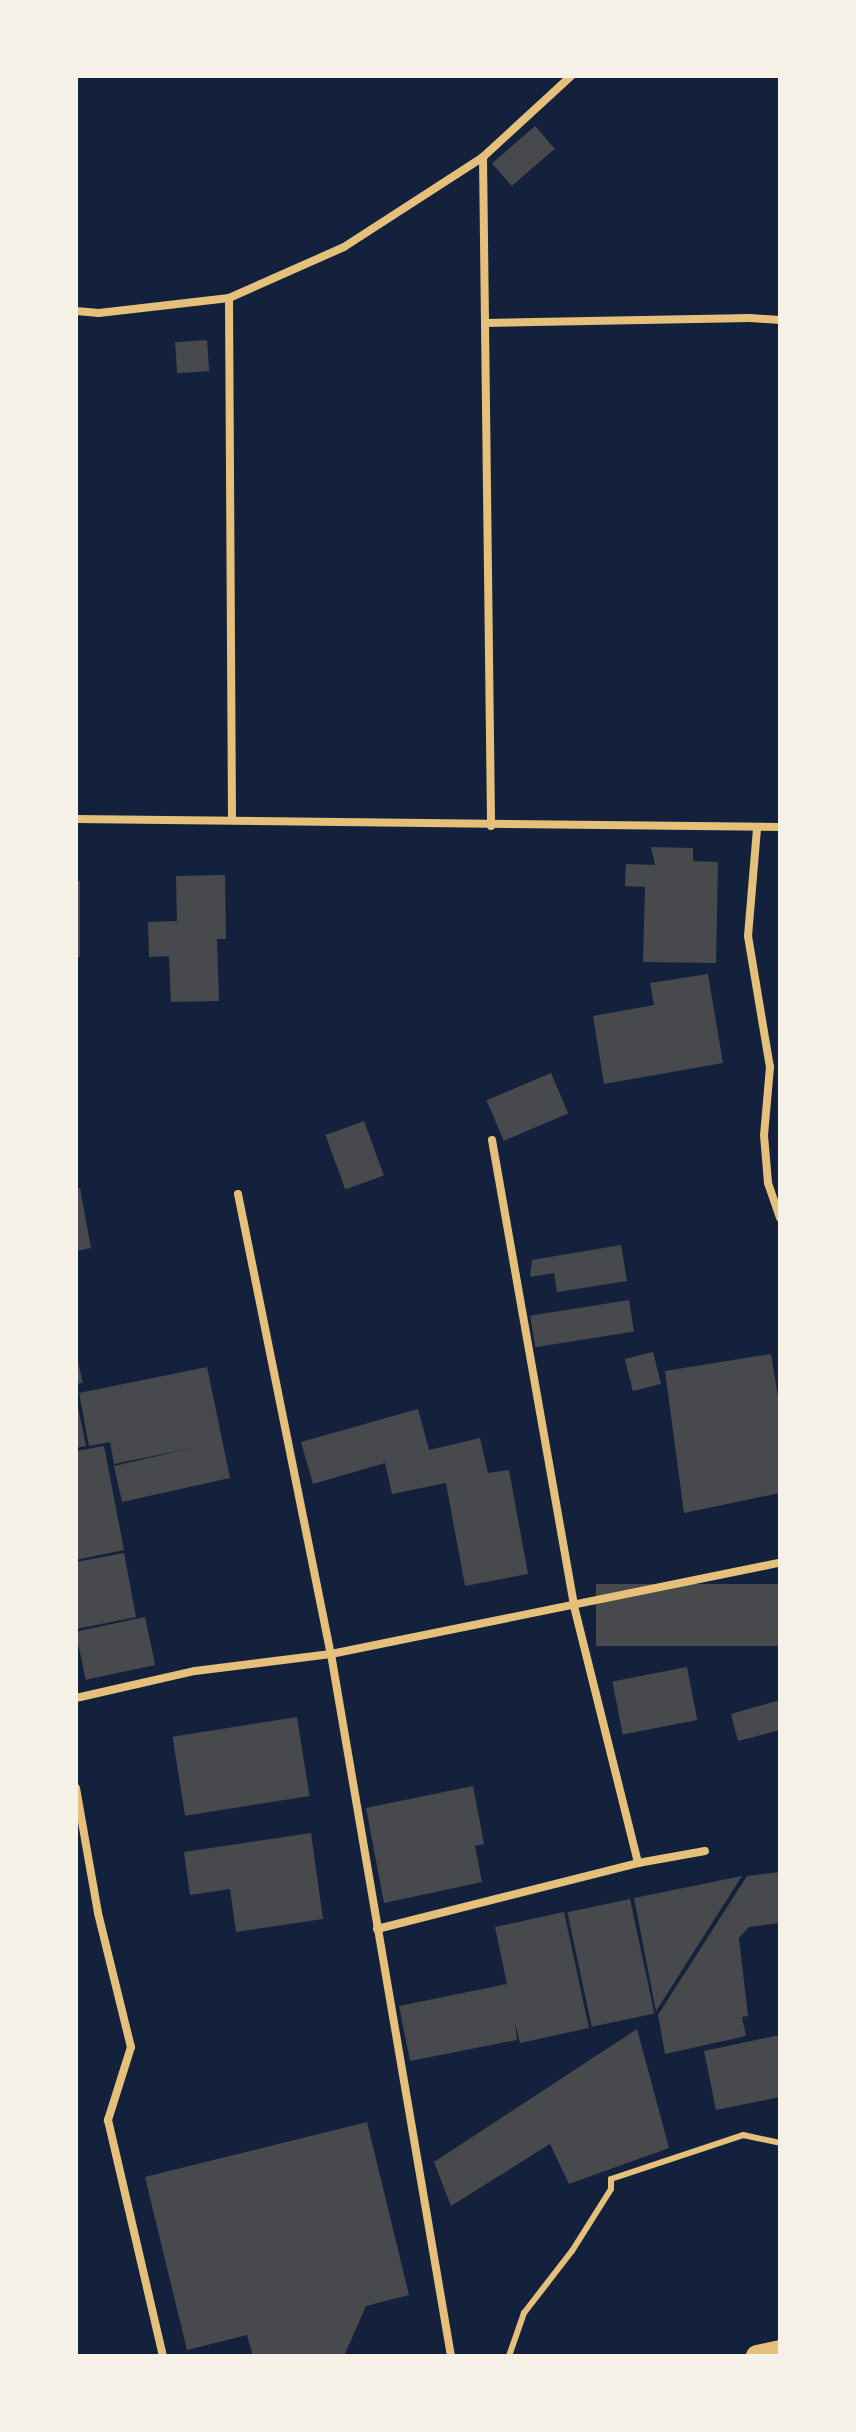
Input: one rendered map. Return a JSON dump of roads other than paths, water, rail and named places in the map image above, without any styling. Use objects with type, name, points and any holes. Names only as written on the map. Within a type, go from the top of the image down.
[{"type":"highway","points":[[757,2356],[780,2351]]},
{"type":"street","points":[[76,311],[99,313],[229,298],[344,247],[483,157],[571,76]]},
{"type":"street","points":[[483,157],[491,826]]},
{"type":"street","points":[[229,298],[232,819]]},
{"type":"street","points":[[486,323],[683,318],[780,320]]},
{"type":"street","points":[[76,819],[780,827]]},
{"type":"street","points":[[757,829],[748,936],[770,1067],[764,1135],[768,1183],[780,1218]]},
{"type":"street","points":[[492,1140],[574,1606],[638,1863]]},
{"type":"street","points":[[238,1194],[331,1654],[451,2356]]},
{"type":"street","points":[[76,1698],[195,1671],[331,1654],[780,1563]]},
{"type":"street","points":[[76,1788],[98,1913],[131,2047],[108,2120],[163,2356]]},
{"type":"street","points":[[377,1929],[638,1863],[705,1851]]},
{"type":"lane","points":[[509,2356],[524,2313],[572,2251],[611,2189],[611,2179],[743,2135],[780,2143]]}]
